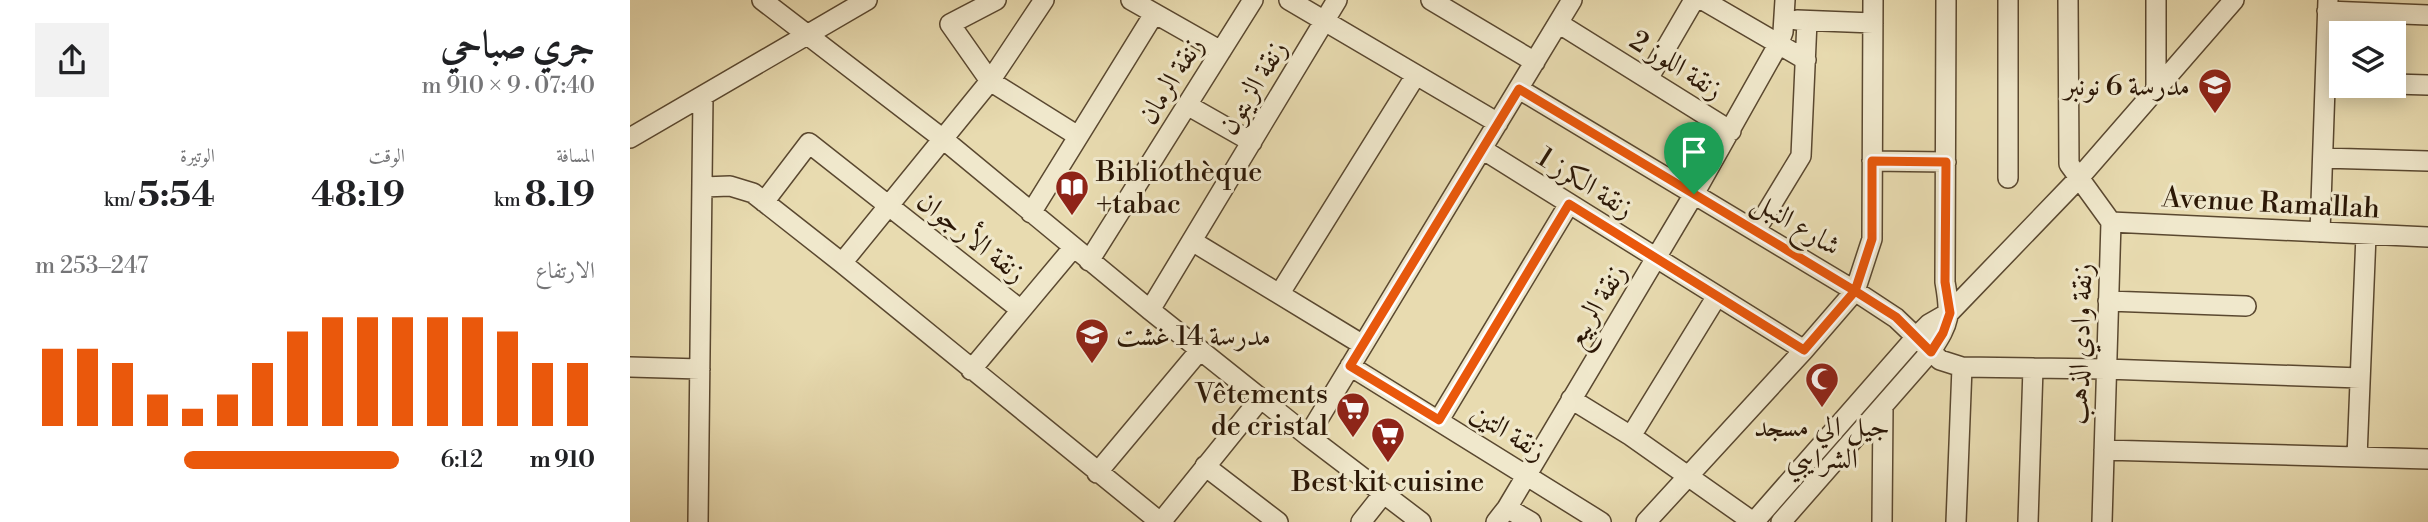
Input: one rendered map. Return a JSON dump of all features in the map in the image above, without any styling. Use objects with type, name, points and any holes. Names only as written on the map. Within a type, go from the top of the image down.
[{"type":"street","points":[[762,0],[943,139],[1150,310],[1421,522]]},
{"type":"street","points":[[630,138],[867,0]]},
{"type":"street","points":[[996,0],[950,24],[990,81],[1078,136]]},
{"type":"street","points":[[842,262],[990,81],[1044,0]]},
{"type":"street","points":[[1131,0],[1221,51]]},
{"type":"street","name":"زنقة الرمان","points":[[1090,261],[1253,0]]},
{"type":"street","points":[[1289,0],[1498,123]]},
{"type":"street","name":"زنقة الزيتون","points":[[1150,310],[1337,0]]},
{"type":"street","points":[[1431,0],[1535,62]]},
{"type":"street","points":[[1308,436],[1572,0]]},
{"type":"street","points":[[1648,79],[1694,0]]},
{"type":"street","points":[[1703,0],[1806,60]]},
{"type":"street","points":[[1646,522],[1690,477],[1855,291],[1872,239],[1873,0]]},
{"type":"street","points":[[1781,522],[1931,352],[1943,333],[1950,313],[1945,282],[1946,0]]},
{"type":"street","points":[[2008,0],[2008,178]]},
{"type":"street","points":[[2068,0],[2069,164],[2111,222]]},
{"type":"street","points":[[2156,0],[2156,89]]},
{"type":"street","points":[[1571,399],[1631,436],[1753,522],[1916,337],[1929,324],[1950,313],[2079,178],[2229,3]]},
{"type":"street","points":[[2329,31],[2327,5],[2428,15]]},
{"type":"street","points":[[1785,10],[1807,21],[1873,23]]},
{"type":"street","name":"زنقة الربيع","points":[[1502,515],[1731,131],[1779,45],[1785,10]]},
{"type":"street","points":[[1031,212],[1154,15]]},
{"type":"street","points":[[1756,230],[1801,156],[1807,21]]},
{"type":"street","name":"زنقة اللوز 2","points":[[1558,23],[1731,131]]},
{"type":"street","points":[[1280,293],[1416,75]]},
{"type":"street","points":[[2406,84],[2428,85]]},
{"type":"street","name":"شارع النبل","points":[[1519,89],[1855,291],[1896,317],[1940,360],[1962,367]]},
{"type":"street","points":[[698,522],[703,96]]},
{"type":"street","points":[[2320,232],[2323,158],[2331,98]]},
{"type":"street","points":[[1187,105],[1252,142]]},
{"type":"street","name":"زنقة الأرجوان","points":[[764,202],[809,143],[1021,310]]},
{"type":"street","name":"زنقة الكرز 1","points":[[1482,149],[1804,350]]},
{"type":"street","points":[[2323,158],[2428,161]]},
{"type":"street","points":[[1872,161],[1946,162]]},
{"type":"street","points":[[703,187],[730,186],[744,189],[764,202],[842,262],[1160,522],[1261,398]]},
{"type":"street","points":[[1439,420],[1569,204]]},
{"type":"street","name":"Avenue Ramallah","points":[[2111,222],[2428,237]]},
{"type":"street","name":"زنقة وادي الذهب","points":[[2102,522],[2111,222]]},
{"type":"street","points":[[2357,457],[2366,235]]},
{"type":"street","points":[[1192,241],[1363,345]]},
{"type":"street","points":[[971,370],[1073,248]]},
{"type":"street","points":[[1631,436],[1717,296]]},
{"type":"street","points":[[2108,301],[2246,306]]},
{"type":"street","points":[[1097,473],[1200,350]]},
{"type":"street","name":"زنقة التين","points":[[1350,366],[1601,522]]},
{"type":"street","points":[[630,367],[700,369]]},
{"type":"street","points":[[1956,522],[1962,367],[2360,378]]},
{"type":"street","points":[[2028,522],[2033,368]]},
{"type":"street","points":[[1882,522],[1883,407]]},
{"type":"street","points":[[2104,450],[2428,459]]},
{"type":"street","points":[[1205,466],[1278,522]]},
{"type":"street","points":[[1360,522],[1384,493]]},
{"type":"street","points":[[1502,515],[1531,522]]},
{"type":"place","name":"مدرسة 6 نونبر","points":[[2215,115]]},
{"type":"place","name":"Bibliothèque +tabac","points":[[1072,217]]},
{"type":"place","name":"مدرسة 14 غشت","points":[[1092,365]]},
{"type":"place","name":"جيل الي مسجد الشرايبي","points":[[1822,409]]},
{"type":"place","name":"Vêtements de cristal","points":[[1353,439]]},
{"type":"place","name":"Best kit cuisine","points":[[1388,464]]},
{"type":"route","points":[[1694,194],[1519,89],[1350,366],[1439,420],[1569,204],[1804,350],[1855,291],[1896,317],[1931,352],[1943,333],[1950,313],[1945,282],[1946,162],[1872,161],[1872,239],[1855,291],[1694,194]]}]
